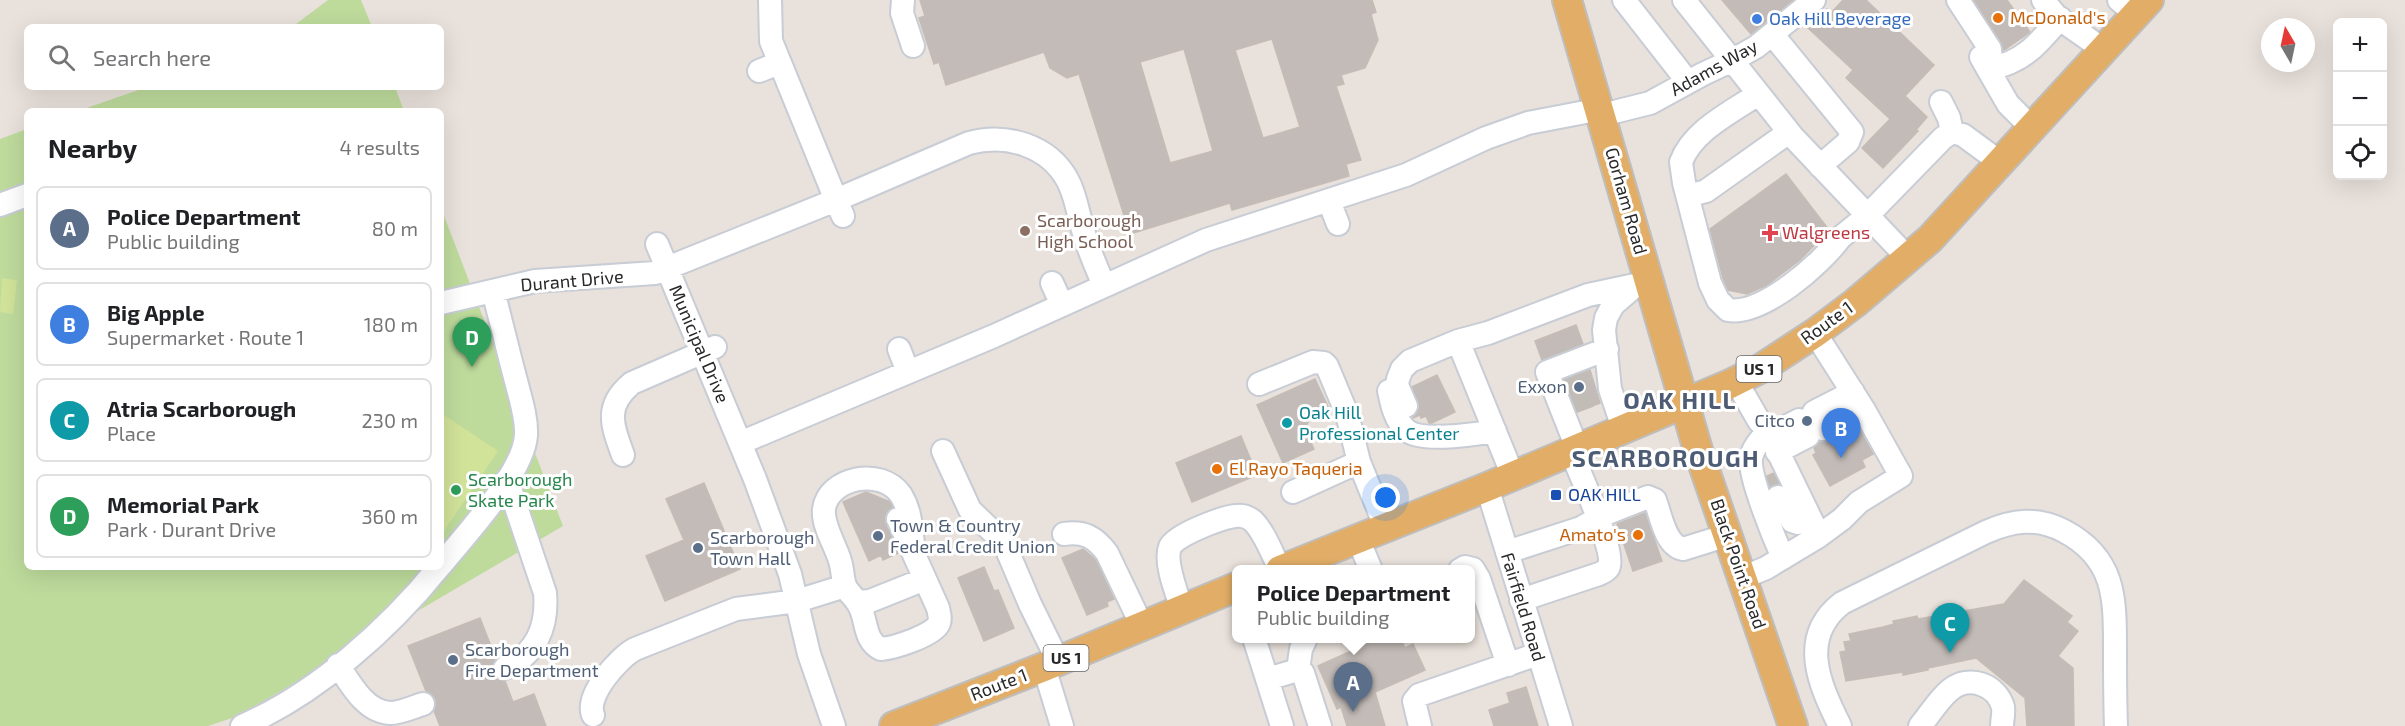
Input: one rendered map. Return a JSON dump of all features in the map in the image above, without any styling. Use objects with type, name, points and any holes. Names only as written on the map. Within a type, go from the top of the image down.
[{"type":"main road","name":"Gorham Road","points":[[1567,0],[1602,112],[1642,284],[1684,402]]},
{"type":"main road","name":"Route 1","points":[[1290,565],[1513,476],[1736,381],[1760,369],[1815,333],[1930,239],[2104,50],[2135,5]]},
{"type":"main road","name":"Black Point Road","points":[[1684,402],[1793,726]]},
{"type":"main road","name":"Route 1","points":[[894,726],[1232,589]]},
{"type":"street","points":[[770,0],[769,67],[840,208]]},
{"type":"street","points":[[903,0],[902,13],[913,46]]},
{"type":"street","points":[[1624,0],[1688,82]]},
{"type":"street","points":[[1684,0],[1789,132],[1908,258]]},
{"type":"street","name":"Adams Way","points":[[740,443],[908,372],[1008,339],[1062,305],[1119,286],[1206,240],[1406,175],[1486,138],[1528,123],[1650,103],[1733,60],[1772,34],[1814,0]]},
{"type":"street","points":[[1940,0],[1989,69],[2007,104],[2033,129]]},
{"type":"street","points":[[1958,0],[1990,49],[1989,69]]},
{"type":"street","points":[[2043,0],[2060,18],[2104,50]]},
{"type":"street","points":[[1989,69],[2008,64],[2024,56],[2060,18]]},
{"type":"street","points":[[1772,34],[1852,132],[1848,142],[1820,166]]},
{"type":"street","points":[[1758,94],[1704,132],[1684,155],[1681,167],[1715,296],[1728,310],[1740,311],[1840,238],[1867,216],[1943,138],[1952,132],[1963,135],[2001,163]]},
{"type":"street","points":[[1941,102],[1949,118],[1952,132]]},
{"type":"street","points":[[1688,196],[1706,191],[1789,132]]},
{"type":"street","name":"Municipal Drive","points":[[834,726],[809,654],[790,574],[740,443],[728,395],[689,305],[667,268],[840,208],[969,143],[992,138],[1023,143],[1047,157],[1067,180],[1092,259],[1119,286]]},
{"type":"street","points":[[0,205],[24,196]]},
{"type":"street","points":[[1329,201],[1338,224]]},
{"type":"street","points":[[657,244],[667,268]]},
{"type":"street","name":"Durant Drive","points":[[444,302],[542,280],[646,274],[667,268]]},
{"type":"street","points":[[1052,283],[1062,305]]},
{"type":"street","points":[[1430,435],[1418,428],[1397,385],[1398,375],[1410,361],[1458,341],[1488,333],[1588,295],[1642,284]]},
{"type":"street","points":[[1623,428],[1602,374],[1604,330],[1609,311],[1620,297],[1642,284]]},
{"type":"street","points":[[444,559],[507,480],[521,455],[526,434],[521,401],[493,291]]},
{"type":"street","points":[[1742,578],[1783,558],[1815,528],[1901,476],[1856,397],[1815,333]]},
{"type":"street","points":[[1458,341],[1513,476]]},
{"type":"street","points":[[1458,341],[1435,343],[1408,353],[1397,363],[1389,377],[1390,398],[1398,420],[1408,431],[1421,436],[1468,436],[1495,431]]},
{"type":"street","points":[[899,349],[908,372]]},
{"type":"street","points":[[623,455],[616,436],[612,414],[614,404],[623,391],[632,383],[709,350]]},
{"type":"street","points":[[1259,384],[1313,362],[1324,363],[1328,366],[1347,414],[1359,462],[1386,528]]},
{"type":"street","points":[[1521,600],[1599,574],[1609,568],[1610,563],[1598,519],[1574,450],[1560,393],[1547,372],[1602,374]]},
{"type":"street","points":[[1736,381],[1815,528]]},
{"type":"street","points":[[1783,558],[1769,524],[1751,468],[1754,450],[1772,447],[1809,421],[1856,397]]},
{"type":"street","points":[[943,451],[970,510],[997,536],[1007,550],[1030,604],[1051,664],[1062,726]]},
{"type":"street","points":[[1293,492],[1359,462]]},
{"type":"street","points":[[850,483],[870,481],[882,489],[914,552],[938,608],[939,623],[932,632],[895,647],[882,649],[871,641],[825,518],[824,508],[832,494],[850,483],[858,479],[873,477],[886,482],[896,490],[910,516],[914,552]]},
{"type":"street","points":[[505,668],[527,655],[540,632],[547,609],[545,593],[507,480]]},
{"type":"street","name":"Fairfield Road","points":[[1486,487],[1561,726]]},
{"type":"street","points":[[1782,496],[1792,521],[1815,528]]},
{"type":"street","points":[[1507,552],[1581,528],[1648,497],[1655,500],[1670,540],[1677,547],[1683,549],[1728,535]]},
{"type":"street","points":[[1182,609],[1173,581],[1169,550],[1172,542],[1190,532],[1226,518],[1243,516],[1252,520],[1278,565]]},
{"type":"street","points":[[1840,726],[1820,679],[1816,657],[1816,640],[1819,631],[1834,609],[1986,532],[2006,523],[2025,521],[2049,524],[2070,534],[2097,556],[2106,572],[2114,603],[2116,726]]},
{"type":"street","points":[[1064,534],[1084,534],[1101,544],[1142,626]]},
{"type":"street","points":[[1358,539],[1369,565]]},
{"type":"street","points":[[242,726],[266,715],[301,693],[338,665],[387,623],[435,570]]},
{"type":"street","points":[[1475,572],[1508,664]]},
{"type":"street","points":[[592,715],[590,705],[592,699],[610,671],[628,652],[723,623],[745,607],[852,594],[870,601],[925,579]]},
{"type":"street","points":[[1255,643],[1282,726]]},
{"type":"street","points":[[1298,670],[1304,643]]},
{"type":"street","points":[[1420,726],[1414,701],[1419,695],[1538,654]]},
{"type":"street","points":[[338,665],[358,695],[375,708],[389,713],[423,704]]},
{"type":"street","points":[[1267,679],[1298,670],[1303,673],[1320,726]]},
{"type":"street","points":[[1920,726],[1951,689],[1962,683],[1975,683],[1989,687],[1998,696],[2004,710],[2002,726]]},
{"type":"green space","points":[[328,0],[361,0],[371,24],[296,24]]},
{"type":"green space","points":[[138,90],[396,90],[403,108],[87,108]]},
{"type":"green space","points":[[24,130],[24,570],[444,570],[444,216],[563,526],[238,716],[208,726],[0,726],[0,139]]},
{"type":"green space","points":[[2,278],[17,280],[13,314],[0,312]]},
{"type":"green space","name":"Scarborough Skate Park","points":[[444,415],[498,451],[444,531]]},
{"type":"building","name":"Scarborough High School","points":[[920,0],[1372,0],[1376,12],[1371,14],[1378,40],[1365,68],[1341,75],[1344,84],[1336,86],[1361,160],[1346,164],[1349,176],[1232,210],[1230,203],[1130,234],[1079,74],[1067,78],[1050,68],[1044,52],[946,85],[939,62],[934,64],[919,18],[925,16]],"holes":[[[1272,39],[1300,127],[1263,138],[1235,50]],[[1184,49],[1213,151],[1170,163],[1140,62]]]},
{"type":"building","name":"Oak Hill Beverage","points":[[1722,0],[1793,0],[1751,34]]},
{"type":"building","points":[[1843,0],[1866,0],[1934,65],[1905,96],[1927,117],[1916,130],[1918,131],[1883,168],[1862,148],[1890,119],[1846,78],[1853,70],[1808,28],[1827,9],[1831,13]]},
{"type":"building","name":"McDonald's","points":[[1974,0],[2007,0],[2030,32],[2004,50]]},
{"type":"building","name":"Walgreens","points":[[1786,174],[1829,230],[1800,260],[1767,285],[1747,294],[1728,290],[1710,229]]},
{"type":"building","points":[[1576,325],[1583,344],[1542,360],[1535,341]]},
{"type":"building","points":[[1590,370],[1600,403],[1577,412],[1565,380]]},
{"type":"building","points":[[1437,375],[1455,412],[1432,423],[1429,423],[1426,416],[1421,418],[1420,415],[1413,418],[1419,407],[1412,387]]},
{"type":"building","name":"Oak Hill Professional Center","points":[[1315,379],[1329,409],[1310,418],[1305,429],[1314,449],[1283,463],[1257,405]]},
{"type":"building","points":[[1860,430],[1873,454],[1862,460],[1865,467],[1830,486],[1813,455],[1816,453],[1814,448],[1820,442],[1829,441],[1831,445]]},
{"type":"building","name":"El Rayo Taqueria","points":[[1241,436],[1257,475],[1192,502],[1176,463]]},
{"type":"building","points":[[1774,473],[1779,484],[1770,486],[1767,476]]},
{"type":"building","name":"Scarborough Town Hall","points":[[704,483],[740,569],[665,601],[646,556],[684,540],[666,499]]},
{"type":"building","name":"Town & Country Federal Credit Union","points":[[866,492],[888,501],[892,507],[885,518],[898,553],[883,560],[881,555],[869,561],[843,502]]},
{"type":"building","points":[[1645,513],[1662,561],[1633,571],[1617,524]]},
{"type":"building","points":[[1083,549],[1096,560],[1114,599],[1107,602],[1108,606],[1087,615],[1062,558]]},
{"type":"building","points":[[984,567],[994,591],[998,590],[1014,628],[984,641],[958,578]]},
{"type":"building","points":[[2024,580],[2072,616],[2067,622],[2078,631],[2058,656],[2073,668],[2074,726],[2027,726],[2025,698],[1976,658],[1903,675],[1903,672],[1846,681],[1840,652],[1846,651],[1844,642],[1851,641],[1849,634],[1883,627],[1894,624],[1893,621],[1917,616],[1918,619],[2004,604]]},
{"type":"building","points":[[480,618],[496,659],[492,667],[493,675],[498,680],[505,681],[513,702],[534,694],[546,726],[440,726],[434,711],[436,699],[426,691],[408,646]]},
{"type":"building","points":[[1369,643],[1403,643],[1405,648],[1413,644],[1425,670],[1375,692],[1385,726],[1347,726],[1341,707],[1337,709],[1318,666]]},
{"type":"building","points":[[1526,687],[1538,726],[1494,726],[1489,710],[1510,703],[1507,693]]},
{"type":"tunnel","points":[[1563,387],[1592,375]]},
{"type":"tunnel","points":[[1569,404],[1599,393]]},
{"type":"tunnel","points":[[1769,475],[1778,497]]},
{"type":"tunnel","points":[[889,500],[898,519]]},
{"type":"place","name":"McDonald's","points":[[1998,18]]},
{"type":"place","name":"Oak Hill Beverage","points":[[1757,19]]},
{"type":"place","name":"Scarborough High School","points":[[1025,231]]},
{"type":"place","name":"Walgreens","points":[[1770,233]]},
{"type":"place","name":"Memorial Park","points":[[472,367]]},
{"type":"place","name":"Exxon","points":[[1579,387]]},
{"type":"place","name":"Citco","points":[[1807,421]]},
{"type":"place","name":"Oak Hill Professional Center","points":[[1287,423]]},
{"type":"place","name":"Big Apple","points":[[1841,458]]},
{"type":"place","name":"El Rayo Taqueria","points":[[1217,469]]},
{"type":"place","name":"Scarborough Skate Park","points":[[456,490]]},
{"type":"place","name":"OAK HILL","points":[[1556,495]]},
{"type":"place","name":"Amato's","points":[[1638,535]]},
{"type":"place","name":"Town & Country Federal Credit Union","points":[[878,536]]},
{"type":"place","name":"Scarborough Town Hall","points":[[698,548]]},
{"type":"place","name":"Atria Scarborough","points":[[1950,653]]},
{"type":"place","name":"Scarborough Fire Department","points":[[453,660]]},
{"type":"place","name":"Police Department","points":[[1353,712]]},
{"type":"district","name":"OAK HILL","points":[[1680,401]]},
{"type":"district","name":"SCARBOROUGH","points":[[1666,459]]}]
